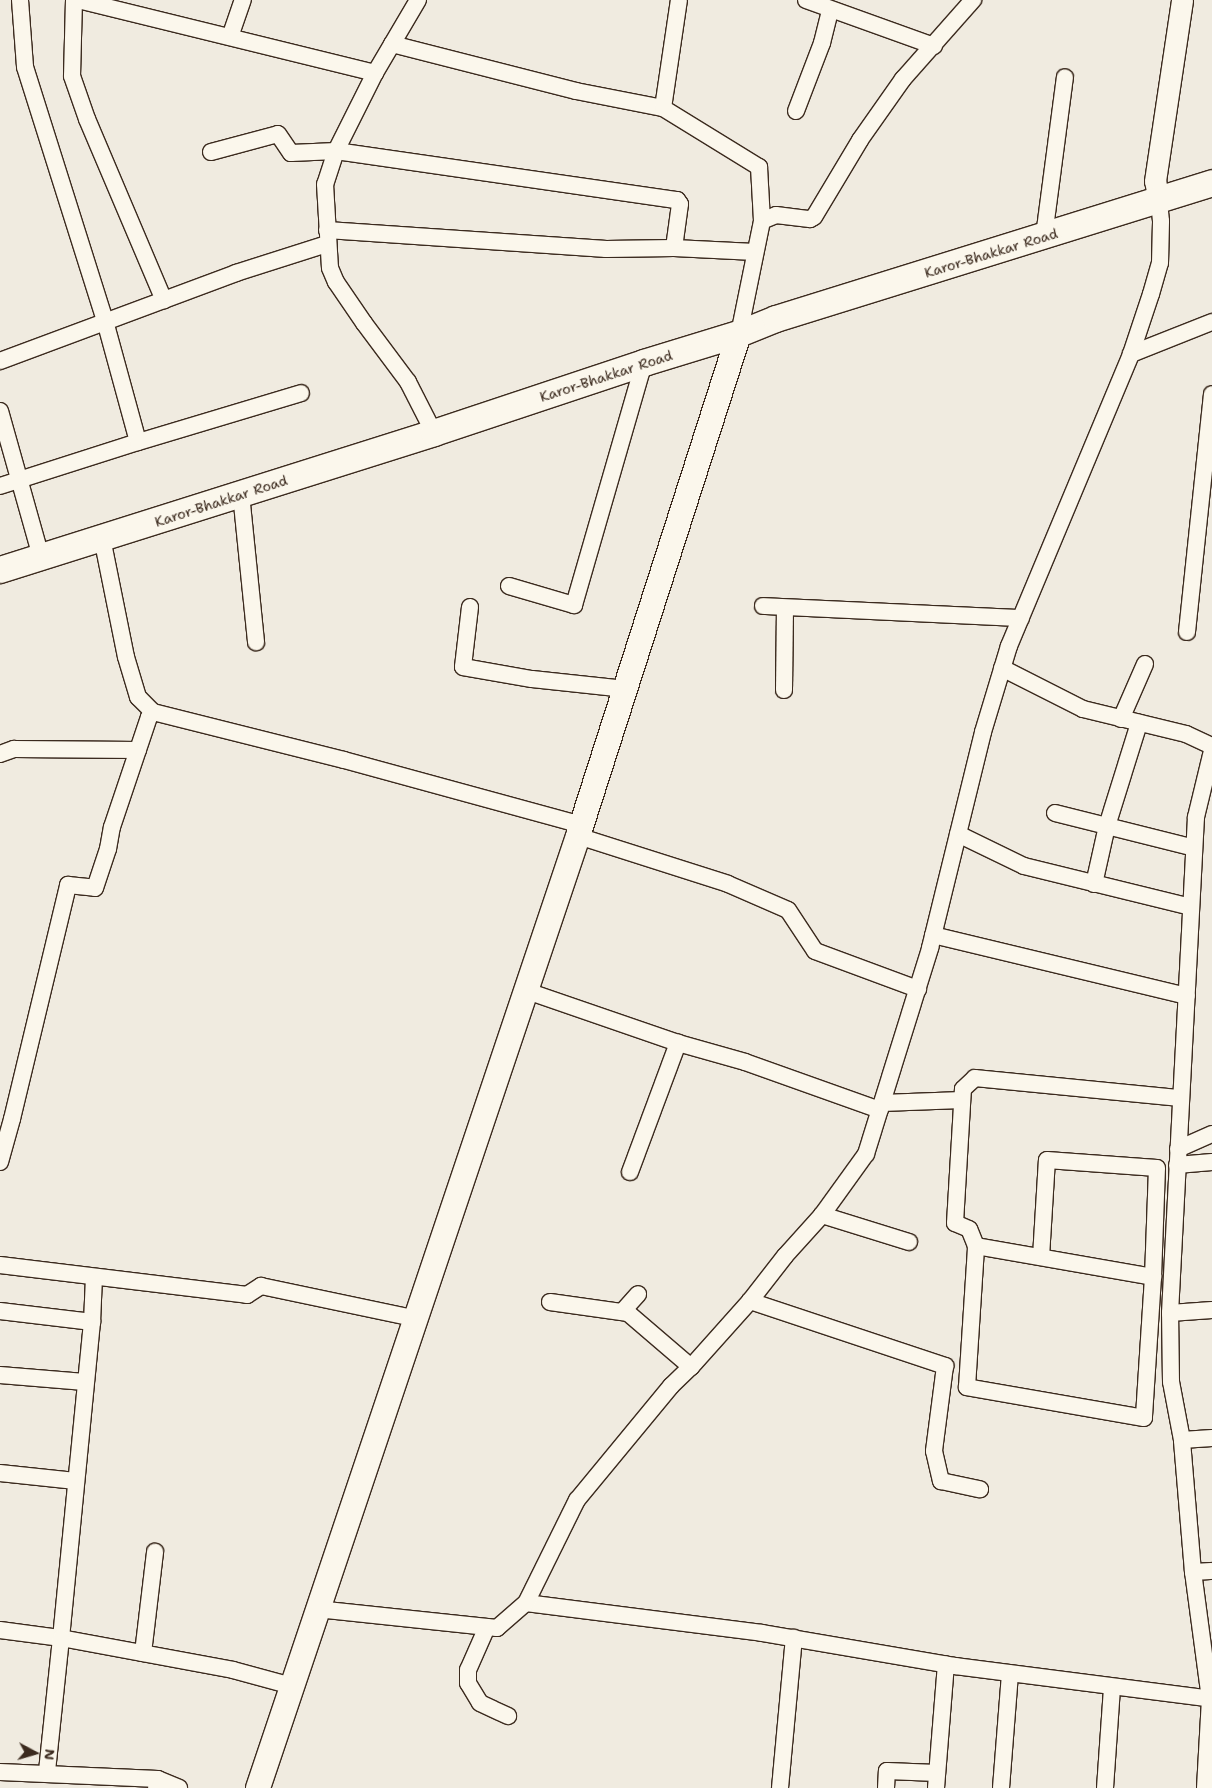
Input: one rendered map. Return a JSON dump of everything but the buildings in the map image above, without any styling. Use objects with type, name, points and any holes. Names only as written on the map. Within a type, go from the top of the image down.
[{"type":"main road","name":"Karor-Bhakkar Road","points":[[0,570],[434,433],[644,363],[740,334],[776,319],[1212,184]]},
{"type":"main road","points":[[258,1788],[580,831],[740,334]]},
{"type":"street","points":[[20,0],[25,67],[105,321],[138,442]]},
{"type":"street","points":[[74,0],[72,76],[87,119],[164,300]]},
{"type":"street","points":[[78,0],[375,73]]},
{"type":"street","points":[[230,36],[243,0]]},
{"type":"street","points":[[418,0],[375,73],[336,151],[325,184],[330,268],[336,282],[408,382],[434,433]]},
{"type":"street","points":[[663,108],[679,0]]},
{"type":"street","points":[[806,0],[934,46]]},
{"type":"street","points":[[762,221],[776,215],[814,217],[860,140],[903,79],[934,46],[972,0]]},
{"type":"street","points":[[317,1610],[496,1628],[526,1603],[577,1500],[671,1386],[691,1368],[822,1215],[866,1154],[934,935],[983,732],[1002,668],[1131,354],[1160,263],[1161,221],[1155,181],[1182,0]]},
{"type":"street","points":[[796,112],[822,43],[830,10]]},
{"type":"street","points":[[392,44],[576,91],[663,108],[759,167],[762,221],[740,334]]},
{"type":"street","points":[[1044,236],[1065,77]]},
{"type":"street","points":[[211,152],[278,134],[291,153],[336,151],[677,200],[680,204],[674,248]]},
{"type":"street","points":[[0,361],[327,237],[755,252]]},
{"type":"street","points":[[1131,354],[1212,322]]},
{"type":"street","points":[[509,586],[574,605],[644,363]]},
{"type":"street","points":[[0,486],[138,442],[301,394]]},
{"type":"street","points":[[1187,632],[1212,394]]},
{"type":"street","points":[[0,411],[41,558]]},
{"type":"street","points":[[241,494],[256,642]]},
{"type":"street","points":[[102,538],[126,657],[138,697],[153,712],[317,752],[580,831],[728,884],[788,910],[815,951],[918,989]]},
{"type":"street","points":[[764,606],[1021,618]]},
{"type":"street","points":[[470,607],[463,667],[532,679],[626,689]]},
{"type":"street","points":[[784,690],[785,608]]},
{"type":"street","points":[[1121,719],[1145,664]]},
{"type":"street","points":[[1002,668],[1083,709],[1186,734],[1212,746]]},
{"type":"street","points":[[0,1162],[68,885],[95,888],[108,849],[112,827],[149,717],[153,712]]},
{"type":"street","points":[[1094,884],[1107,826],[1139,723]]},
{"type":"street","points":[[0,754],[14,749],[138,750]]},
{"type":"street","points":[[1205,1788],[1211,1699],[1193,1572],[1182,1440],[1171,1382],[1170,1312],[1196,817],[1212,751]]},
{"type":"street","points":[[1055,813],[1194,848]]},
{"type":"street","points":[[958,834],[1024,866],[1192,907]]},
{"type":"street","points":[[934,935],[1188,996]]},
{"type":"street","points":[[526,991],[678,1043],[745,1062],[881,1106],[962,1100]]},
{"type":"street","points":[[630,1172],[678,1043]]},
{"type":"street","points":[[1041,1257],[1047,1160],[1157,1168],[1153,1277],[1144,1418],[967,1387],[976,1246],[969,1228],[955,1223],[963,1088],[975,1078],[1180,1098]]},
{"type":"street","points":[[1177,1157],[1212,1134]]},
{"type":"street","points":[[1177,1157],[1212,1162]]},
{"type":"street","points":[[822,1215],[909,1242]]},
{"type":"street","points":[[976,1246],[1153,1277]]},
{"type":"street","points":[[0,1265],[247,1295],[261,1286],[417,1318]]},
{"type":"street","points":[[47,1772],[92,1322],[94,1277]]},
{"type":"street","points":[[622,1312],[638,1294]]},
{"type":"street","points":[[750,1301],[944,1366],[934,1450],[941,1481],[980,1489]]},
{"type":"street","points":[[550,1302],[628,1313],[691,1368]]},
{"type":"street","points":[[1170,1312],[1212,1310]]},
{"type":"street","points":[[0,1311],[92,1322]]},
{"type":"street","points":[[0,1375],[85,1382]]},
{"type":"street","points":[[1182,1440],[1212,1438]]},
{"type":"street","points":[[0,1473],[76,1481]]},
{"type":"street","points":[[143,1653],[155,1552]]},
{"type":"street","points":[[1193,1572],[1212,1570]]},
{"type":"street","points":[[526,1603],[794,1638],[946,1664],[1211,1699]]},
{"type":"street","points":[[487,1627],[468,1670],[468,1683],[480,1703],[508,1716]]},
{"type":"street","points":[[0,1630],[61,1638],[233,1670],[292,1686]]},
{"type":"street","points":[[780,1788],[794,1638]]},
{"type":"street","points":[[886,1788],[888,1771],[937,1781],[946,1664]]},
{"type":"street","points":[[1001,1788],[1010,1673]]},
{"type":"street","points":[[1105,1788],[1112,1687]]},
{"type":"street","points":[[0,1772],[37,1775],[47,1772],[179,1788]]}]
